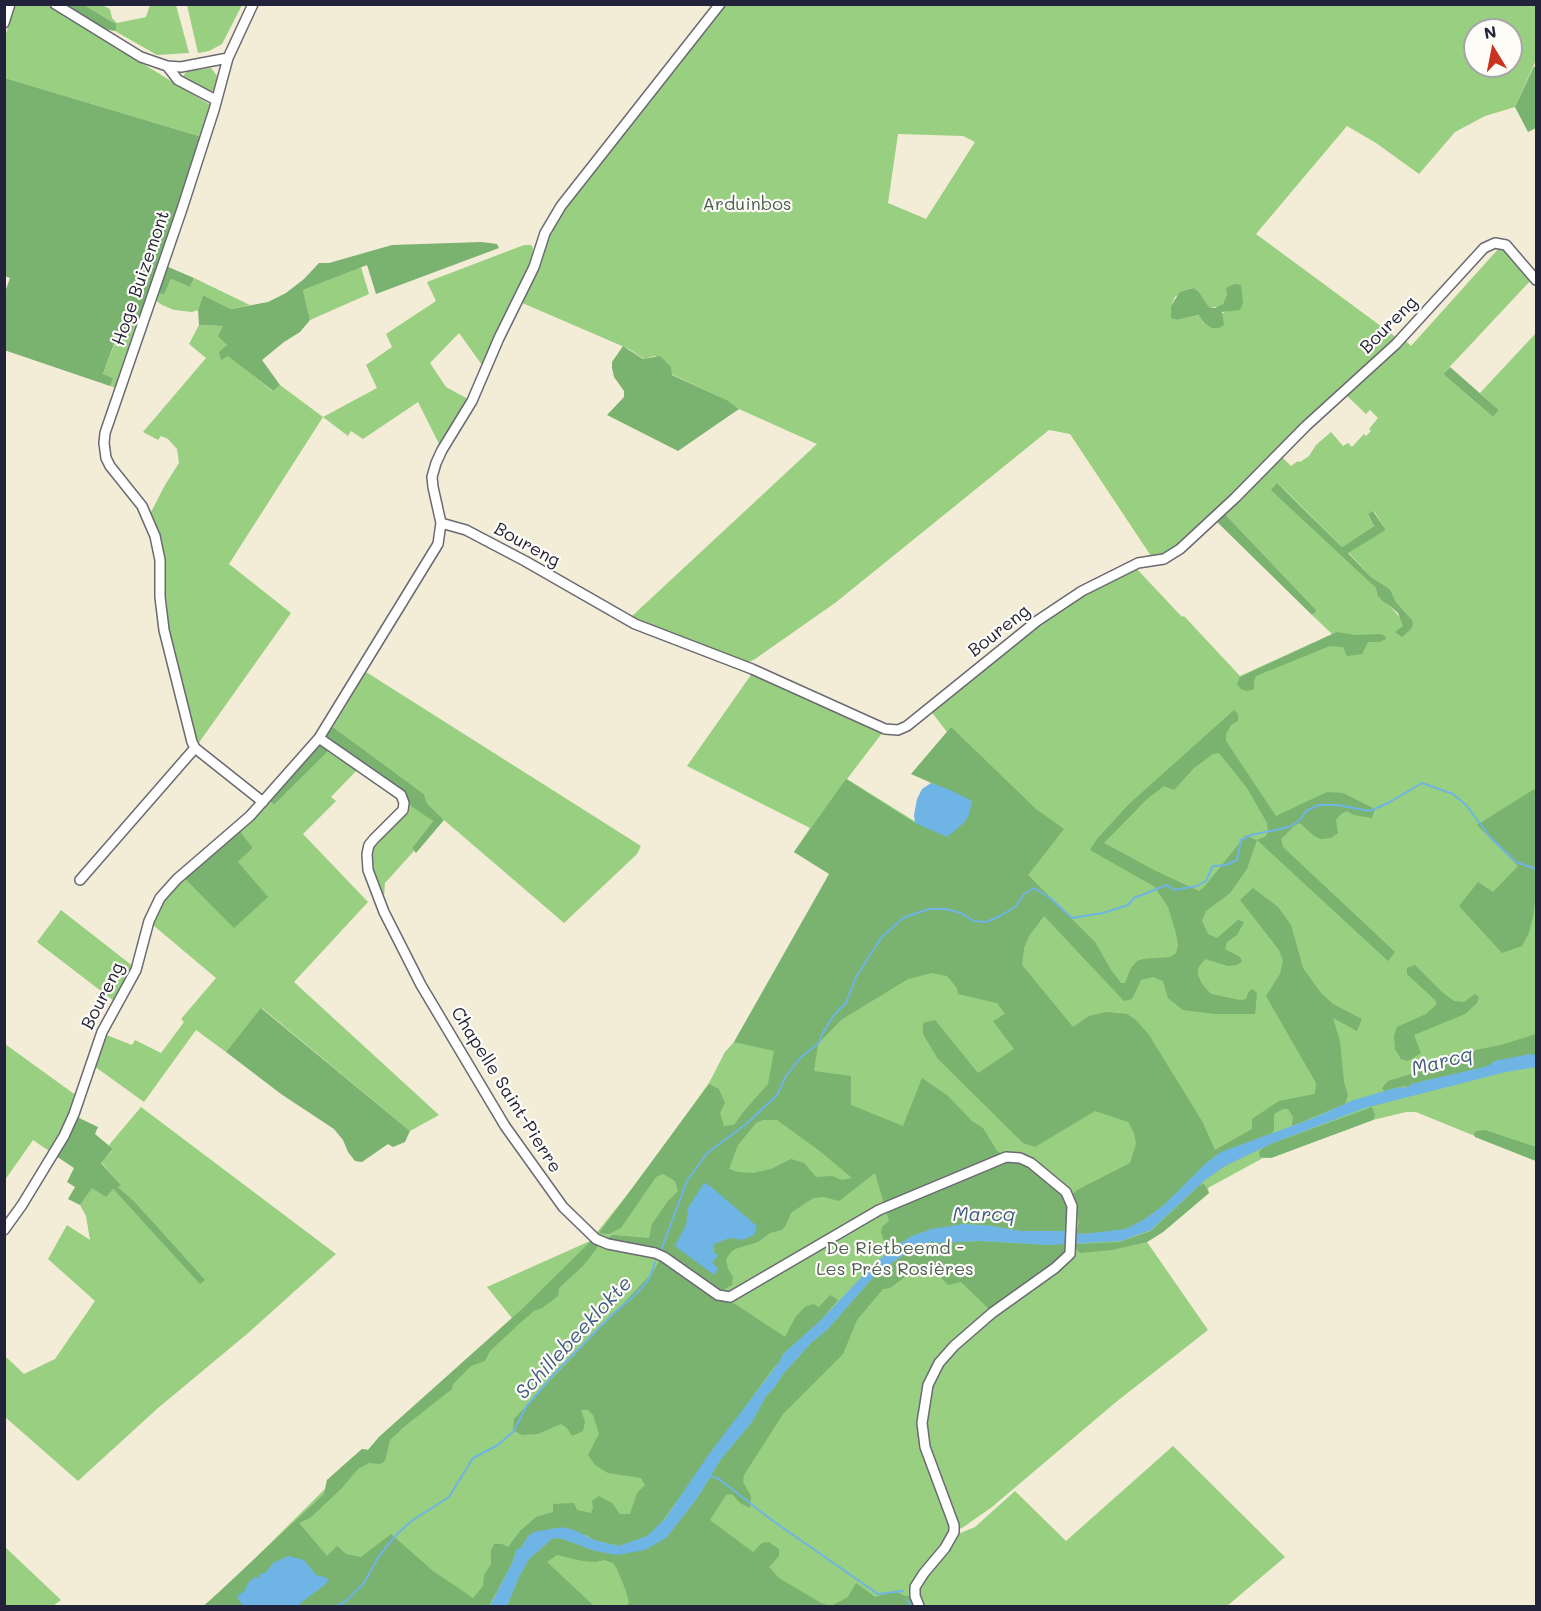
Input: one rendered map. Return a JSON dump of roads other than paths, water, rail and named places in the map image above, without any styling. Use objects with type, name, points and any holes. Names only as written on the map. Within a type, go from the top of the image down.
[{"type":"street","points":[[4,23],[10,4]]},
{"type":"street","points":[[55,4],[141,57],[167,66],[181,67],[228,58]]},
{"type":"street","name":"Hoge Buizemont","points":[[195,748],[188,732],[164,630],[160,597],[160,560],[155,536],[142,506],[110,466],[104,451],[105,433],[182,209],[228,58],[253,4]]},
{"type":"street","name":"Boureng","points":[[4,1230],[46,1166],[74,1114],[102,1032],[136,970],[149,921],[160,898],[177,879],[250,816],[319,738],[438,544],[441,524],[432,477],[436,463],[472,401],[499,338],[534,267],[545,233],[561,206],[720,4]]},
{"type":"street","points":[[167,66],[178,80],[216,100]]},
{"type":"street","name":"Boureng","points":[[441,524],[466,530],[635,624],[762,674],[885,729],[898,730],[907,726],[1037,621],[1082,591],[1138,563],[1164,559],[1180,549],[1235,498],[1306,426],[1396,344],[1484,248],[1501,242],[1512,249],[1536,280]]},
{"type":"street","name":"Chapelle Saint-Pierre","points":[[319,738],[398,792],[403,799],[403,810],[374,838],[367,854],[368,870],[384,912],[421,985],[505,1126],[563,1207],[596,1239],[608,1244],[655,1252],[718,1295],[730,1297],[879,1210],[1006,1157],[1020,1158],[1031,1163],[1066,1192],[1072,1206],[1073,1221],[1072,1250],[1067,1257],[968,1333],[945,1355],[932,1374],[926,1395],[922,1423],[923,1435],[925,1447],[951,1514],[954,1530],[945,1548],[924,1572],[915,1587],[915,1596],[919,1606]]},
{"type":"street","points":[[80,880],[195,748],[263,802]]},
{"type":"water","points":[[931,783],[972,801],[969,815],[964,823],[947,837],[915,823],[917,799],[922,789]]},
{"type":"water","points":[[1530,1054],[1536,1055],[1536,1067],[1506,1072],[1365,1108],[1273,1143],[1225,1166],[1205,1180],[1151,1230],[1121,1241],[1049,1245],[981,1241],[935,1243],[933,1241],[914,1248],[877,1273],[827,1330],[812,1342],[783,1374],[766,1396],[752,1422],[721,1459],[698,1497],[666,1538],[645,1550],[617,1555],[553,1538],[529,1559],[507,1606],[490,1606],[513,1561],[516,1550],[521,1548],[528,1536],[534,1532],[562,1527],[594,1540],[619,1546],[647,1536],[665,1519],[709,1454],[783,1354],[820,1321],[874,1264],[912,1236],[931,1229],[964,1224],[1020,1231],[1069,1231],[1083,1234],[1126,1229],[1164,1205],[1206,1163],[1221,1152],[1311,1119],[1354,1100],[1488,1066],[1495,1061]]},
{"type":"water","points":[[704,1183],[757,1226],[754,1235],[742,1240],[730,1238],[714,1244],[714,1252],[718,1256],[712,1262],[718,1269],[714,1275],[675,1246],[686,1225],[688,1208]]},
{"type":"water","points":[[288,1556],[304,1560],[316,1575],[328,1578],[327,1583],[297,1606],[243,1606],[237,1597],[246,1589],[247,1584],[255,1577],[259,1578],[259,1574],[265,1573],[273,1563]]},
{"type":"waterway","name":"Schillebeeklokte","points":[[661,1250],[687,1181],[707,1153],[745,1125],[777,1095],[786,1076],[801,1057],[819,1043],[834,1015],[846,1003],[856,977],[881,938],[903,918],[929,909],[946,909],[961,913],[974,921],[986,922],[1015,907],[1024,894],[1034,888],[1050,898],[1072,918],[1103,913],[1128,905],[1134,898],[1167,885],[1174,890],[1197,886],[1206,881],[1213,866],[1226,865],[1237,860],[1241,840],[1251,835],[1289,827],[1300,820],[1306,811],[1319,805],[1337,805],[1370,811],[1422,783],[1453,794],[1466,805],[1490,837],[1516,862],[1536,869]]},
{"type":"waterway","name":"Schillebeeklokte","points":[[336,1606],[345,1602],[364,1583],[379,1556],[397,1534],[413,1520],[449,1497],[473,1458],[498,1445],[513,1432],[526,1407],[554,1374],[649,1279],[655,1262]]},
{"type":"waterway","points":[[710,1476],[719,1479],[773,1521],[878,1594],[903,1591]]},
{"type":"waterway","points":[[907,1600],[911,1606]]},
{"type":"park label","name":"Arduinbos","points":[[747,204]]},
{"type":"park label","name":"De Rietbeemd - Les Prés Rosières","points":[[895,1258]]},
{"type":"water label","name":"Marcq","points":[[1442,1062]]},
{"type":"water label","name":"Marcq","points":[[984,1215]]}]
